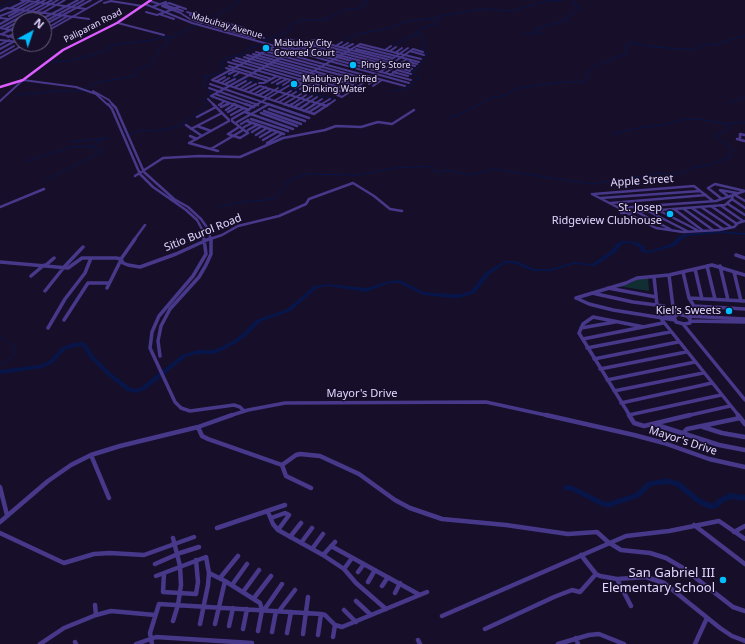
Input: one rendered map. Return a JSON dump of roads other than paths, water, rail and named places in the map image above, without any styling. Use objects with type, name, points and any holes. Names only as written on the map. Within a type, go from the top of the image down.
[{"type":"main road","name":"Paliparan Road","points":[[0,87],[23,80],[63,50],[118,23],[150,0]]},
{"type":"street","points":[[0,11],[21,0],[86,9]]},
{"type":"street","points":[[10,8],[26,0]]},
{"type":"street","points":[[0,17],[14,17],[39,0]]},
{"type":"street","points":[[28,12],[45,0]]},
{"type":"street","points":[[31,10],[47,4],[52,0]]},
{"type":"street","points":[[0,24],[20,10],[25,9],[37,12],[58,0]]},
{"type":"street","points":[[46,12],[66,0]]},
{"type":"street","points":[[52,13],[78,0]]},
{"type":"street","points":[[52,18],[84,0]]},
{"type":"street","points":[[52,20],[92,0],[114,0]]},
{"type":"street","name":"Mabuhay Avenue","points":[[114,0],[131,6],[143,5],[161,14],[169,13],[180,19],[255,42],[408,84]]},
{"type":"street","points":[[150,0],[197,21],[206,19],[220,25],[239,30]]},
{"type":"street","points":[[0,17],[32,1]]},
{"type":"street","points":[[52,28],[102,1]]},
{"type":"street","points":[[87,2],[96,3]]},
{"type":"street","points":[[166,2],[146,12],[161,14],[174,19]]},
{"type":"street","points":[[160,5],[169,3],[179,7],[191,14],[193,17],[225,23],[244,29],[248,33],[252,33],[257,37]]},
{"type":"street","points":[[84,4],[93,5]]},
{"type":"street","points":[[165,5],[185,11]]},
{"type":"street","points":[[80,6],[89,7]]},
{"type":"street","points":[[161,14],[179,7]]},
{"type":"street","points":[[7,8],[20,10]]},
{"type":"street","points":[[72,10],[78,11]]},
{"type":"street","points":[[177,16],[185,11],[192,10]]},
{"type":"street","points":[[52,14],[89,19]]},
{"type":"street","points":[[191,14],[199,14],[216,27],[264,38],[255,42]]},
{"type":"street","points":[[0,17],[12,19]]},
{"type":"street","points":[[52,25],[67,17]]},
{"type":"street","points":[[192,23],[201,19]]},
{"type":"street","points":[[0,28],[12,22]]},
{"type":"street","points":[[118,23],[164,35]]},
{"type":"street","points":[[212,29],[225,23]]},
{"type":"street","points":[[5,29],[12,25]]},
{"type":"street","points":[[0,28],[11,30]]},
{"type":"street","points":[[231,34],[239,30],[249,29]]},
{"type":"street","points":[[0,39],[11,30]]},
{"type":"street","points":[[252,33],[258,32]]},
{"type":"street","points":[[250,40],[262,33]]},
{"type":"street","points":[[0,39],[12,41]]},
{"type":"street","points":[[335,100],[314,114],[212,80],[288,39],[302,42],[341,56],[381,66]]},
{"type":"street","points":[[0,45],[9,40]]},
{"type":"street","points":[[284,40],[302,42],[367,57],[386,63]]},
{"type":"street","points":[[250,110],[211,96],[292,52],[300,47],[302,42],[306,40]]},
{"type":"street","points":[[306,44],[313,40],[326,43],[346,53],[364,59],[386,63]]},
{"type":"street","points":[[281,42],[378,68]]},
{"type":"street","points":[[310,42],[336,42]]},
{"type":"street","points":[[336,46],[342,42]]},
{"type":"street","points":[[0,49],[12,43]]},
{"type":"street","points":[[325,48],[326,43]]},
{"type":"street","points":[[331,43],[336,46],[393,58]]},
{"type":"street","points":[[341,47],[348,43]]},
{"type":"street","points":[[277,44],[411,80]]},
{"type":"street","points":[[345,48],[353,44]]},
{"type":"street","points":[[218,151],[189,143],[269,99],[360,44],[395,53],[406,54],[418,62]]},
{"type":"street","points":[[8,45],[12,46]]},
{"type":"street","points":[[376,48],[379,45]]},
{"type":"street","points":[[357,46],[418,62]]},
{"type":"street","points":[[354,65],[385,46]]},
{"type":"street","points":[[385,50],[391,46]]},
{"type":"street","points":[[0,56],[12,47]]},
{"type":"street","points":[[314,54],[325,48]]},
{"type":"street","points":[[390,51],[396,48]]},
{"type":"street","points":[[395,53],[402,48]]},
{"type":"street","points":[[339,94],[408,48]]},
{"type":"street","points":[[268,49],[405,86]]},
{"type":"street","points":[[352,49],[390,60]]},
{"type":"street","points":[[380,72],[413,49],[423,52]]},
{"type":"street","points":[[0,56],[4,56],[12,51]]},
{"type":"street","points":[[264,51],[363,78]]},
{"type":"street","points":[[410,51],[424,55]]},
{"type":"street","points":[[256,52],[359,80]]},
{"type":"street","points":[[253,54],[356,82]]},
{"type":"street","points":[[247,55],[353,85]]},
{"type":"street","points":[[244,57],[349,87]]},
{"type":"street","points":[[226,68],[249,75],[264,83],[310,57]]},
{"type":"street","points":[[236,58],[346,89]]},
{"type":"street","points":[[385,73],[407,59]]},
{"type":"street","points":[[233,60],[343,92]]},
{"type":"street","points":[[390,74],[412,60]]},
{"type":"street","points":[[228,62],[333,92],[342,97],[372,77]]},
{"type":"street","points":[[407,63],[418,62]]},
{"type":"street","points":[[229,66],[272,79]]},
{"type":"street","points":[[403,66],[410,72]]},
{"type":"street","points":[[311,92],[350,68]]},
{"type":"street","points":[[400,68],[410,72]]},
{"type":"street","points":[[397,70],[410,72]]},
{"type":"street","points":[[229,74],[235,71]]},
{"type":"street","points":[[234,76],[240,72]]},
{"type":"street","points":[[393,72],[410,72]]},
{"type":"street","points":[[239,76],[244,74]]},
{"type":"street","points":[[217,81],[225,76]]},
{"type":"street","points":[[221,83],[230,78]]},
{"type":"street","points":[[250,78],[268,81]]},
{"type":"street","points":[[272,83],[282,78]]},
{"type":"street","points":[[225,84],[235,79]]},
{"type":"street","points":[[277,84],[286,79]]},
{"type":"street","points":[[369,84],[377,79]]},
{"type":"street","points":[[0,101],[23,80],[55,83],[90,90],[105,101],[112,109],[144,172],[174,199],[201,219],[208,229],[211,239],[211,254],[199,277],[166,315],[158,334],[158,349],[160,356]]},
{"type":"street","points":[[244,90],[258,80]]},
{"type":"street","points":[[283,85],[291,80]]},
{"type":"street","points":[[373,86],[382,80]]},
{"type":"street","points":[[235,87],[246,81]]},
{"type":"street","points":[[382,85],[387,81]]},
{"type":"street","points":[[240,89],[251,82]]},
{"type":"street","points":[[210,84],[309,118]]},
{"type":"street","points":[[294,88],[302,84]]},
{"type":"street","points":[[300,89],[307,85]]},
{"type":"street","points":[[249,92],[260,86],[266,87],[327,106]]},
{"type":"street","points":[[306,90],[312,86]]},
{"type":"street","points":[[254,94],[266,87]]},
{"type":"street","points":[[209,88],[258,105]]},
{"type":"street","points":[[259,95],[270,89]]},
{"type":"street","points":[[263,97],[276,89]]},
{"type":"street","points":[[317,93],[323,90]]},
{"type":"street","points":[[274,101],[291,91]]},
{"type":"street","points":[[324,94],[328,91]]},
{"type":"street","points":[[279,102],[296,92]]},
{"type":"street","points":[[309,112],[322,104],[333,92]]},
{"type":"street","points":[[215,94],[254,107]]},
{"type":"street","points":[[284,104],[301,94]]},
{"type":"street","points":[[289,106],[306,95]]},
{"type":"street","points":[[221,107],[243,96]]},
{"type":"street","points":[[294,107],[312,96]]},
{"type":"street","points":[[299,109],[317,97]]},
{"type":"street","points":[[208,99],[230,120],[240,126],[248,133],[240,138],[228,134],[240,126],[247,121],[274,106]]},
{"type":"street","points":[[304,111],[322,99]]},
{"type":"street","points":[[216,102],[220,100]]},
{"type":"street","points":[[197,117],[225,101]]},
{"type":"street","points":[[226,110],[234,104]]},
{"type":"street","points":[[237,122],[269,104]]},
{"type":"street","points":[[228,112],[239,106]]},
{"type":"street","points":[[231,115],[244,108]]},
{"type":"street","points":[[269,109],[305,121]]},
{"type":"street","points":[[135,176],[144,172],[164,158],[199,156],[240,157],[283,138],[325,130],[336,126],[361,126],[378,122],[392,124],[414,110]]},
{"type":"street","points":[[264,111],[301,124]]},
{"type":"street","points":[[245,112],[293,129]]},
{"type":"street","points":[[191,129],[222,113]]},
{"type":"street","points":[[261,113],[297,126]]},
{"type":"street","points":[[256,134],[294,113]]},
{"type":"street","points":[[252,119],[288,131]]},
{"type":"street","points":[[247,121],[283,134],[267,143]]},
{"type":"street","points":[[211,149],[234,136],[252,123]]},
{"type":"street","points":[[248,130],[257,124]]},
{"type":"street","points":[[186,125],[202,136]]},
{"type":"street","points":[[197,126],[211,131]]},
{"type":"street","points":[[252,132],[262,126]]},
{"type":"street","points":[[260,137],[272,130]]},
{"type":"street","points":[[263,140],[277,132]]},
{"type":"street","points":[[745,135],[740,134],[738,140],[745,141]]},
{"type":"street","points":[[190,136],[197,139]]},
{"type":"street","points":[[128,140],[140,174],[153,187],[186,210],[197,220],[206,241],[206,254],[201,264],[193,276],[159,316],[154,325],[150,348],[153,357],[175,402],[184,410],[190,411],[234,405],[240,406],[244,411]]},
{"type":"street","name":"Sitio Burol Road","points":[[64,268],[71,267],[81,258],[121,260],[128,265],[140,267],[222,235],[238,226],[279,216],[306,204],[309,199],[353,183],[374,196],[390,209],[402,211]]},
{"type":"street","points":[[722,199],[708,188],[715,184],[744,192]]},
{"type":"street","name":"Apple Street","points":[[601,198],[592,194],[694,186],[700,191]]},
{"type":"street","points":[[0,207],[44,190]]},
{"type":"street","points":[[601,198],[700,191],[713,201]]},
{"type":"street","points":[[601,198],[619,208],[713,201],[744,192]]},
{"type":"street","points":[[610,203],[706,195]]},
{"type":"street","points":[[733,196],[745,201]]},
{"type":"street","points":[[728,204],[733,196]]},
{"type":"street","points":[[733,196],[745,208]]},
{"type":"street","points":[[621,213],[728,204],[745,215]]},
{"type":"street","points":[[720,205],[744,221]]},
{"type":"street","points":[[711,206],[737,224]]},
{"type":"street","points":[[701,207],[731,227]]},
{"type":"street","points":[[683,208],[714,230]]},
{"type":"street","points":[[692,208],[723,229]]},
{"type":"street","points":[[674,209],[702,230]]},
{"type":"street","points":[[657,210],[698,231]]},
{"type":"street","points":[[647,211],[688,232]]},
{"type":"street","points":[[637,212],[673,231]]},
{"type":"street","points":[[627,213],[656,228],[673,231],[688,232],[723,229],[744,221]]},
{"type":"street","points":[[680,222],[687,219]]},
{"type":"street","points":[[107,288],[121,260],[145,225]]},
{"type":"street","points":[[45,291],[83,247]]},
{"type":"street","points":[[736,255],[744,257]]},
{"type":"street","points":[[31,276],[54,258]]},
{"type":"street","points":[[48,328],[65,298],[85,273],[91,258]]},
{"type":"street","points":[[0,262],[45,265],[64,268]]},
{"type":"street","points":[[745,275],[720,266],[712,265],[669,275],[637,278],[626,284],[591,292],[578,297],[598,305],[674,318],[683,324],[745,400]]},
{"type":"street","points":[[707,266],[715,299]]},
{"type":"street","points":[[720,266],[728,300]]},
{"type":"street","points":[[695,269],[702,299]]},
{"type":"street","points":[[683,272],[689,298],[694,306],[745,308]]},
{"type":"street","points":[[689,298],[743,301],[734,272]]},
{"type":"street","points":[[669,275],[673,307],[678,314],[745,321]]},
{"type":"street","points":[[654,276],[657,305]]},
{"type":"street","points":[[64,320],[88,284],[109,283]]},
{"type":"street","points":[[607,288],[656,297]]},
{"type":"street","points":[[591,292],[608,297],[664,306]]},
{"type":"street","points":[[674,318],[678,314]]},
{"type":"street","points":[[658,316],[745,424]]},
{"type":"street","points":[[687,316],[690,321]]},
{"type":"street","points":[[644,327],[593,317],[583,324],[579,333],[634,423],[638,425],[653,424],[730,406]]},
{"type":"street","points":[[683,324],[688,324],[690,321],[745,321]]},
{"type":"street","points":[[581,328],[616,322]]},
{"type":"street","points":[[583,339],[663,323]]},
{"type":"street","points":[[587,348],[670,332]]},
{"type":"street","points":[[594,358],[678,342]]},
{"type":"street","points":[[600,369],[686,352]]},
{"type":"street","points":[[607,380],[694,362]]},
{"type":"street","points":[[614,391],[703,372]]},
{"type":"street","points":[[621,403],[712,384]]},
{"type":"street","points":[[629,415],[721,395]]},
{"type":"street","name":"Mayor's Drive","points":[[0,522],[48,481],[72,465],[91,455],[120,446],[198,427],[244,411],[285,403],[486,402],[634,435],[664,443],[709,459],[745,467]]},
{"type":"street","points":[[683,433],[687,429],[740,418]]},
{"type":"street","points":[[653,424],[719,446],[745,450]]},
{"type":"street","points":[[702,426],[722,433],[745,437]]},
{"type":"street","points":[[198,427],[202,436],[208,440],[282,465]]},
{"type":"street","points":[[282,465],[300,454],[320,456],[359,474],[395,500],[426,514],[442,519],[506,525],[568,534],[597,532],[608,542],[621,550],[650,553],[666,558],[683,568],[733,607],[745,611]]},
{"type":"street","points":[[91,455],[110,498]]},
{"type":"street","points":[[282,465],[286,476],[299,484],[311,488]]},
{"type":"street","points":[[0,486],[7,515]]},
{"type":"street","points":[[217,528],[285,506]]},
{"type":"street","points":[[268,512],[278,530],[323,555],[344,569],[356,583],[386,609]]},
{"type":"street","points":[[271,518],[286,513],[289,515],[278,530]]},
{"type":"street","points":[[442,616],[608,542],[626,536],[669,531],[719,521],[745,539]]},
{"type":"street","points":[[290,537],[301,523]]},
{"type":"street","points":[[694,525],[745,564]]},
{"type":"street","points":[[734,532],[745,526]]},
{"type":"street","points":[[300,543],[312,528]]},
{"type":"street","points":[[0,533],[64,563],[94,554],[110,553],[144,555],[194,536]]},
{"type":"street","points":[[312,549],[323,534]]},
{"type":"street","points":[[172,621],[178,605],[181,585],[180,566],[173,538]]},
{"type":"street","points":[[323,555],[335,542]]},
{"type":"street","points":[[331,546],[388,576],[420,595]]},
{"type":"street","points":[[154,564],[199,547]]},
{"type":"street","points":[[581,555],[596,574],[600,576],[617,579],[639,576],[654,578],[675,590],[707,618],[732,636],[745,641]]},
{"type":"street","points":[[215,624],[223,579],[238,556]]},
{"type":"street","points":[[156,576],[206,557],[209,573],[205,606],[200,624]]},
{"type":"street","points":[[344,569],[352,558]]},
{"type":"street","points":[[164,573],[163,592],[194,594],[197,592],[196,560]]},
{"type":"street","points":[[232,585],[247,564]]},
{"type":"street","points":[[358,572],[364,564]]},
{"type":"street","points":[[243,592],[259,570]]},
{"type":"street","points":[[368,582],[375,570]]},
{"type":"street","points":[[209,573],[223,579],[254,598],[260,603],[263,610]]},
{"type":"street","points":[[485,629],[572,590],[580,592],[596,574]]},
{"type":"street","points":[[254,598],[271,576]]},
{"type":"street","points":[[382,586],[388,576]]},
{"type":"street","points":[[617,579],[632,606]]},
{"type":"street","points":[[395,593],[400,583]]},
{"type":"street","points":[[258,631],[263,610],[282,584]]},
{"type":"street","points":[[272,632],[278,611],[295,590]]},
{"type":"street","points":[[151,641],[150,633],[159,604],[322,614],[335,624],[342,627],[427,592]]},
{"type":"street","points":[[303,634],[308,597]]},
{"type":"street","points":[[356,602],[371,616]]},
{"type":"street","points":[[95,605],[96,615]]},
{"type":"street","points":[[229,626],[233,608]]},
{"type":"street","points":[[243,629],[247,609]]},
{"type":"street","points":[[344,610],[356,622]]},
{"type":"street","points":[[40,644],[64,628],[96,615],[111,611],[155,615]]},
{"type":"street","points":[[287,633],[291,612]]},
{"type":"street","points":[[318,635],[322,614]]},
{"type":"street","points":[[695,644],[707,618]]},
{"type":"street","points":[[333,637],[335,624]]},
{"type":"street","points":[[558,644],[577,641],[598,634],[624,644]]},
{"type":"street","points":[[136,644],[151,641],[156,637],[252,643]]},
{"type":"waterway","points":[[0,8],[10,3],[12,0]]},
{"type":"waterway","points":[[213,18],[241,0]]},
{"type":"waterway","points":[[262,42],[283,34],[289,30],[292,24],[299,21],[327,19],[344,10],[357,9],[367,4],[367,2],[363,0]]},
{"type":"waterway","points":[[420,33],[419,31],[421,28],[435,24],[441,16],[481,9],[513,11],[541,2],[562,0]]},
{"type":"waterway","points":[[525,34],[541,33],[535,29],[567,20],[565,18],[573,14],[572,13],[580,7],[574,5],[575,0]]},
{"type":"waterway","points":[[343,41],[357,34],[386,29],[408,21],[438,18]]},
{"type":"waterway","points":[[86,89],[98,82],[135,76],[138,70],[151,64],[160,49],[168,44],[167,40],[197,25]]},
{"type":"waterway","points":[[392,91],[406,89],[417,80],[418,77],[413,74],[413,71],[418,68],[427,53],[421,50],[425,47],[420,33]]},
{"type":"waterway","points":[[395,45],[410,36],[420,33]]},
{"type":"waterway","points":[[450,118],[467,111],[490,98],[507,95],[513,90],[523,87],[565,82],[585,82],[589,71],[597,65],[629,53],[625,49],[626,45],[632,43],[655,47],[694,50],[702,45],[718,44],[745,35]]},
{"type":"waterway","points":[[50,62],[70,61],[109,50],[108,46],[112,45],[153,40],[161,37],[171,37]]},
{"type":"waterway","points":[[125,136],[143,130],[156,131],[177,127],[192,118],[205,106],[204,101],[209,97],[208,94],[211,90],[204,87],[204,83],[208,79],[203,76],[213,75],[220,72],[224,59],[244,54],[250,48],[256,47],[259,43]]},
{"type":"waterway","points":[[223,74],[241,78]]},
{"type":"waterway","points":[[244,79],[259,82]]},
{"type":"waterway","points":[[265,83],[269,84]]},
{"type":"waterway","points":[[275,85],[285,88]]},
{"type":"waterway","points":[[290,89],[336,99]]},
{"type":"waterway","points":[[18,95],[55,91],[83,91]]},
{"type":"waterway","points":[[728,103],[745,97]]},
{"type":"waterway","points":[[612,134],[643,127],[664,125],[685,119],[699,119],[725,124]]},
{"type":"waterway","points":[[725,124],[745,122]]},
{"type":"waterway","points":[[219,207],[240,202],[266,200],[277,197],[288,181],[306,174],[358,175],[394,168],[432,166],[436,173],[445,170],[471,175],[494,169],[591,184],[662,173],[670,175],[684,172],[691,168],[709,165],[730,157],[729,153],[733,149],[718,139],[716,134],[722,133],[729,128],[725,124]]},
{"type":"waterway","points":[[27,161],[71,147],[92,146],[104,138]]},
{"type":"waterway","points":[[70,142],[104,138]]},
{"type":"waterway","points":[[104,138],[109,138]]},
{"type":"waterway","points":[[46,180],[102,152],[101,150],[90,147]]},
{"type":"waterway","points":[[0,372],[40,367],[51,362],[63,349],[73,345],[83,344],[91,356],[109,374],[129,390],[135,391],[143,389],[184,356],[197,352],[215,352],[233,343],[244,335],[258,321],[289,310],[316,287],[328,285],[366,290],[389,282],[400,281],[423,293],[460,296],[473,292],[488,273],[505,262],[514,262],[533,270],[551,270],[574,263],[593,265],[613,252],[619,244],[625,242],[635,243],[642,247],[643,251],[649,252],[673,245],[682,237],[687,235],[721,232],[745,234]]},
{"type":"waterway","points":[[0,337],[13,346],[16,350],[15,354],[11,358],[0,365]]},
{"type":"waterway","points":[[566,488],[573,489],[608,505],[638,495],[649,484],[667,481],[678,484],[699,501],[709,506],[715,506],[720,501],[730,496],[745,498]]},
{"type":"place","name":"Mabuhay City Covered Court","points":[[266,48]]},
{"type":"place","name":"Ping's Store","points":[[353,65]]},
{"type":"place","name":"Mabuhay Purified Drinking Water","points":[[294,84]]},
{"type":"place","name":"St. Josep Ridgeview Clubhouse","points":[[670,214]]},
{"type":"place","name":"Kiel's Sweets","points":[[729,311]]},
{"type":"place","name":"San Gabriel III Elementary School","points":[[723,580]]}]
